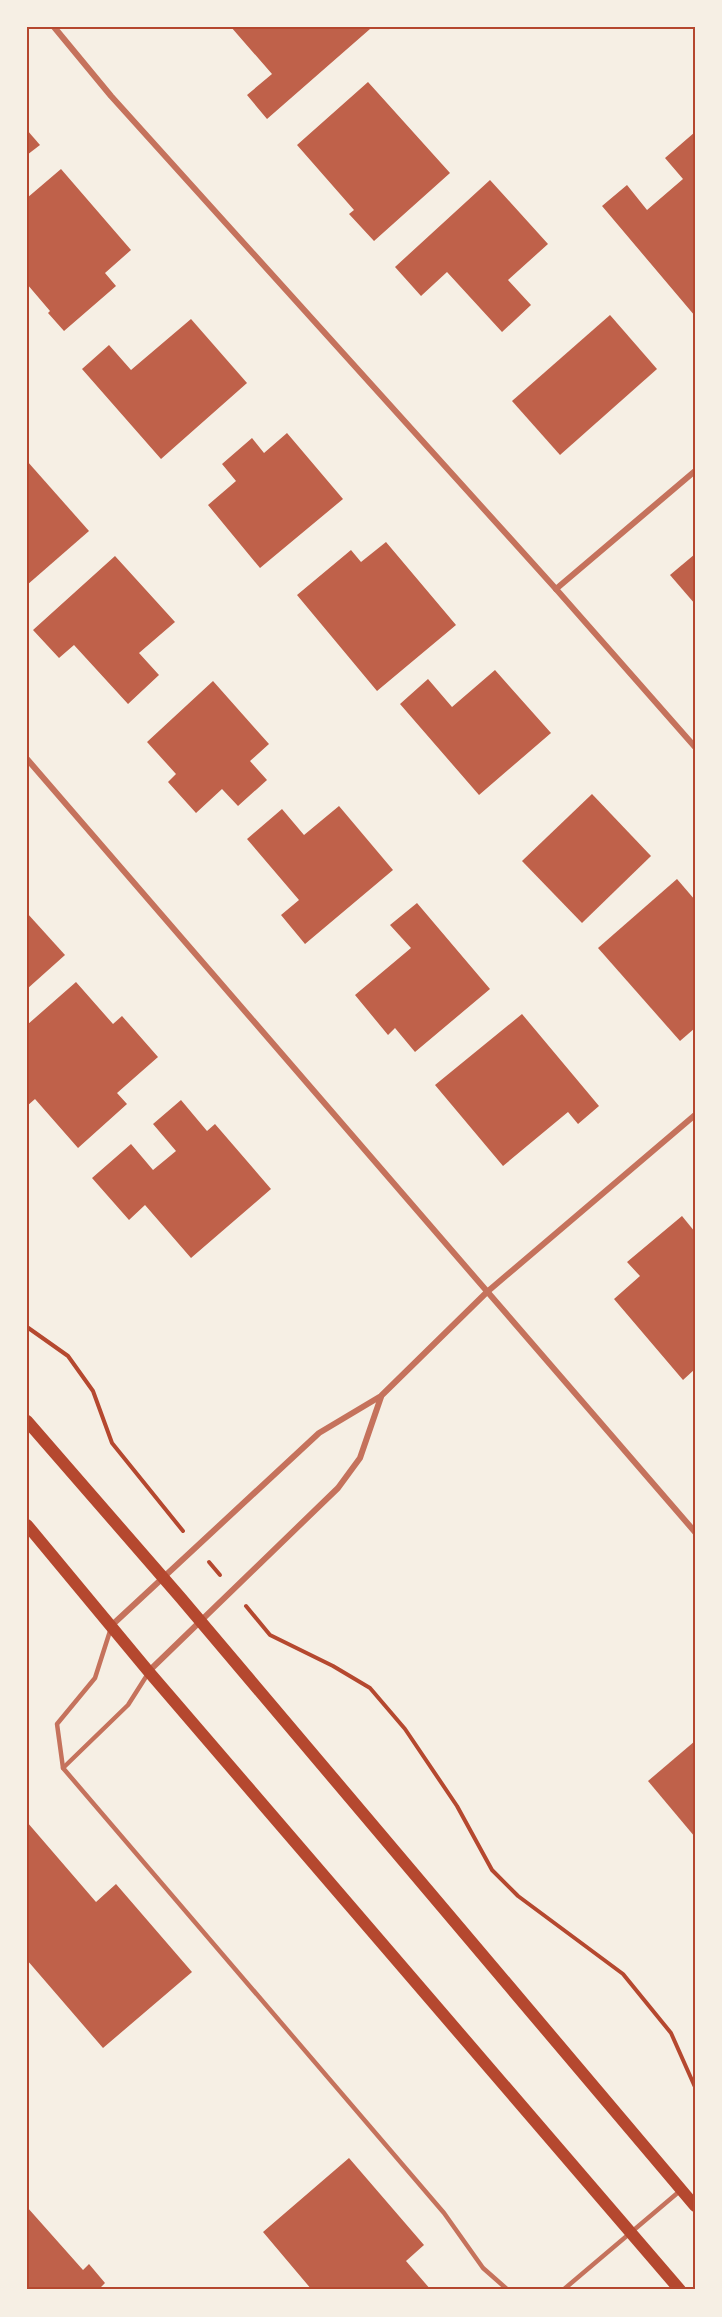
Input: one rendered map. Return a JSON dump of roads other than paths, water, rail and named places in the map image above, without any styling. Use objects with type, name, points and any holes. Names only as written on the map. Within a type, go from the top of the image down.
[{"type":"main road","points":[[27,1421],[163,1577],[695,2206]]},
{"type":"main road","points":[[27,1525],[149,1672],[680,2290]]},
{"type":"street","points":[[54,27],[111,96],[556,589],[695,747]]},
{"type":"street","points":[[556,589],[695,471]]},
{"type":"street","points":[[27,759],[695,1532]]},
{"type":"street","points":[[111,1626],[319,1433],[381,1396],[487,1292],[695,1114]]},
{"type":"street","points":[[149,1672],[338,1488],[360,1458],[381,1396]]},
{"type":"lane","points":[[111,1626],[95,1678],[57,1724],[63,1768],[444,2213],[483,2268],[508,2290]]},
{"type":"lane","points":[[63,1768],[128,1705],[149,1672]]},
{"type":"lane","points":[[563,2290],[681,2190]]}]
